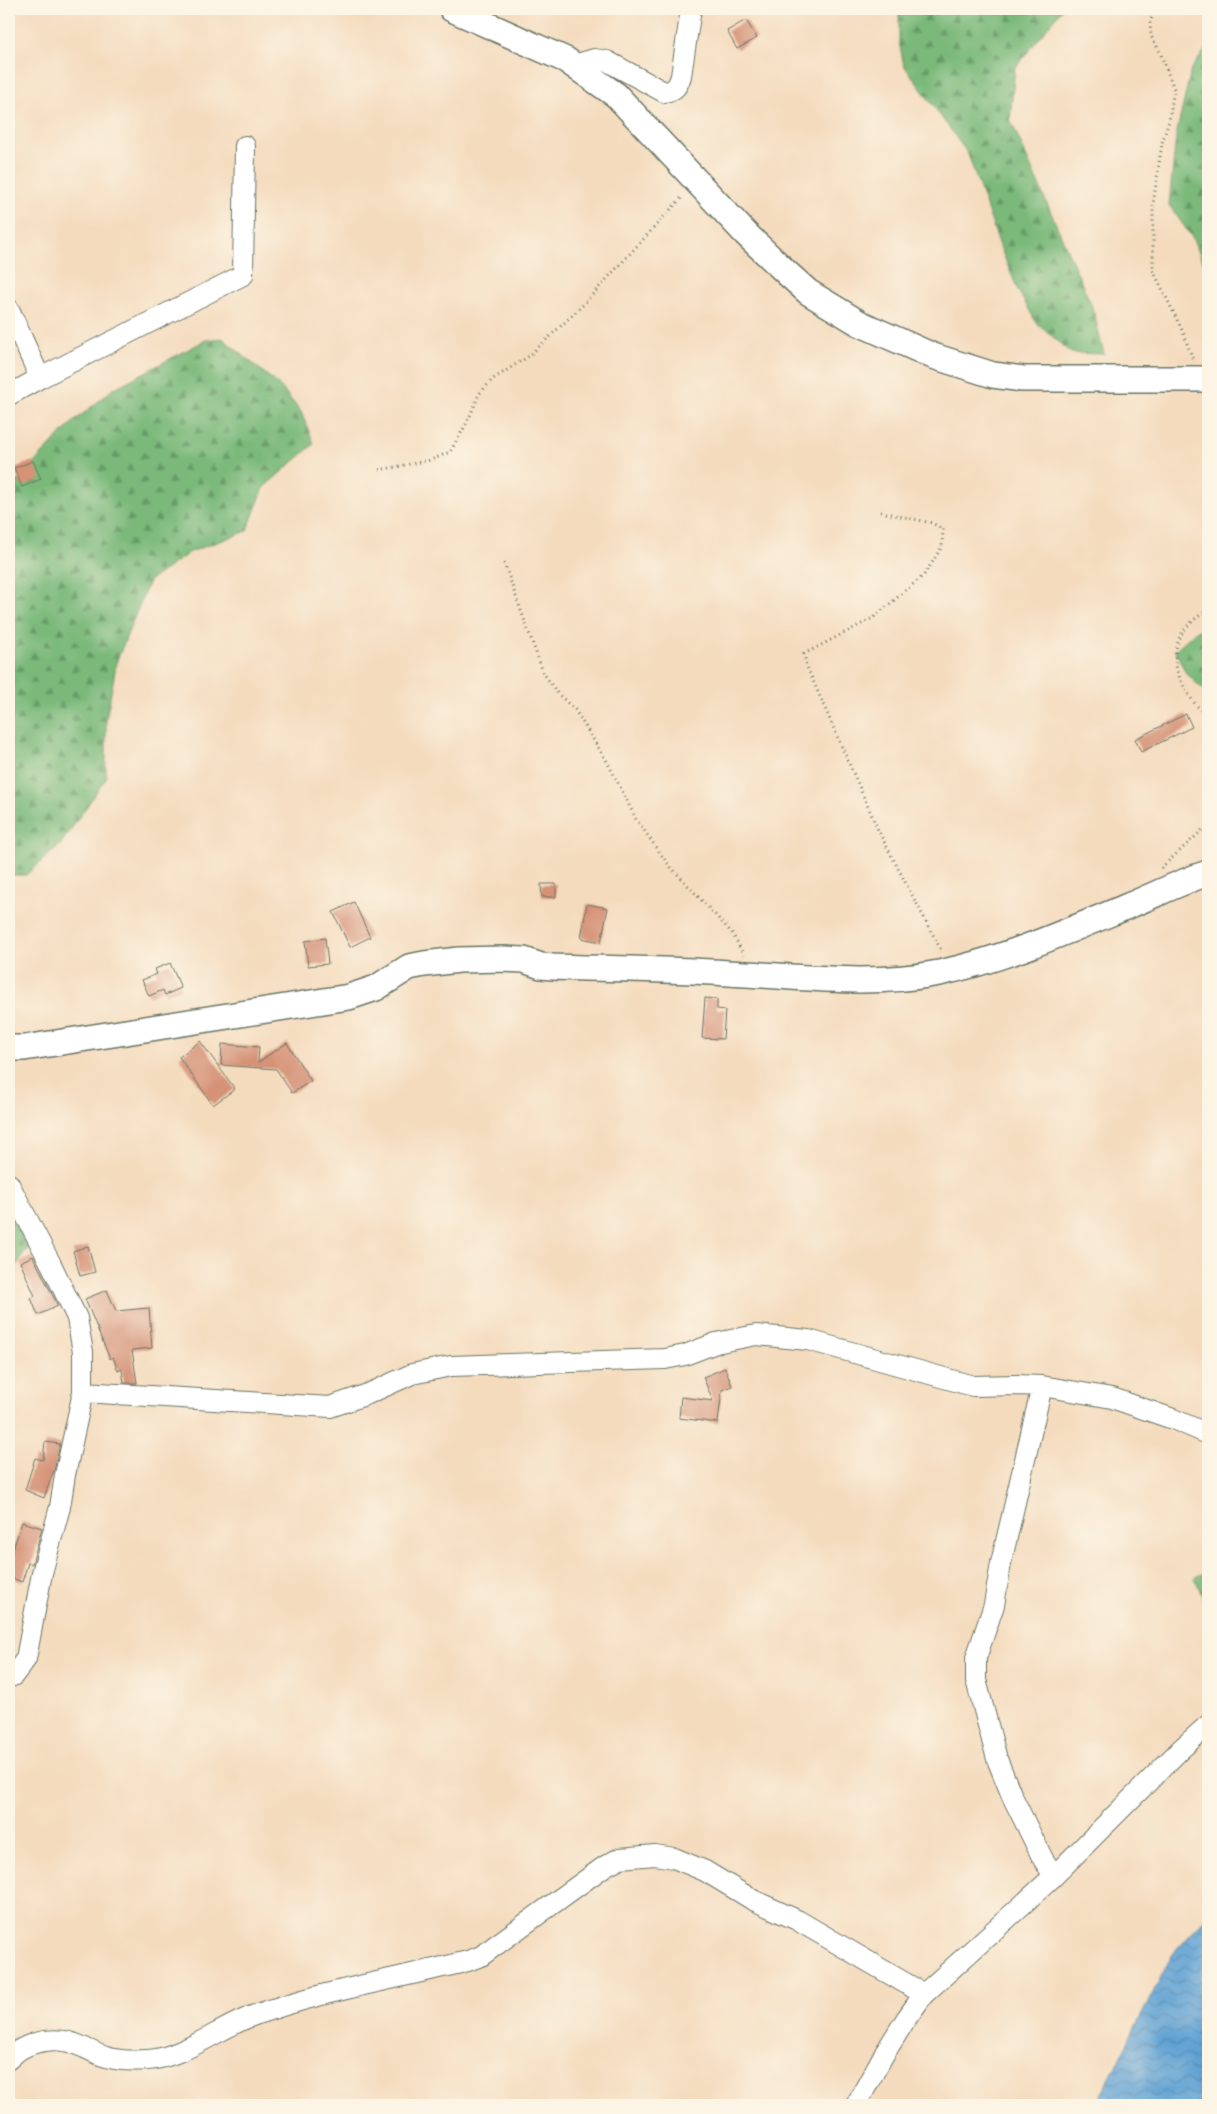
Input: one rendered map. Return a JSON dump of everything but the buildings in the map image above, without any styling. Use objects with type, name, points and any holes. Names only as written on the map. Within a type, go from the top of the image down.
[{"type":"street","points":[[452,9],[566,60],[616,95],[745,233],[808,292],[859,323],[933,356],[993,375],[1023,379],[1204,379]]},
{"type":"street","points":[[574,65],[594,59],[607,61],[664,92],[672,91],[678,85],[681,76],[681,64],[691,9]]},
{"type":"street","points":[[9,395],[243,274],[245,146]]},
{"type":"street","points":[[9,309],[40,378]]},
{"type":"street","points":[[9,1048],[24,1048],[94,1038],[349,997],[376,988],[410,967],[458,960],[524,960],[541,966],[554,967],[635,968],[852,980],[908,978],[951,970],[995,958],[1147,898],[1178,883],[1208,873]]},
{"type":"street","points":[[9,1184],[77,1318],[83,1352],[83,1392],[60,1507],[42,1573],[26,1659],[13,1676],[9,1677]]},
{"type":"street","points":[[83,1392],[330,1406],[368,1394],[412,1374],[451,1366],[665,1359],[685,1356],[716,1343],[756,1335],[808,1340],[974,1386],[1017,1384],[1042,1386],[1112,1398],[1173,1419],[1208,1434]]},
{"type":"street","points":[[1042,1386],[1000,1563],[994,1605],[976,1658],[976,1680],[997,1759],[1016,1804],[1043,1859],[1054,1876]]},
{"type":"street","points":[[856,2105],[888,2049],[924,1994],[1054,1876],[1181,1749],[1208,1725]]},
{"type":"street","points":[[9,2059],[22,2048],[46,2040],[65,2041],[107,2058],[130,2061],[150,2060],[179,2051],[250,2017],[284,2006],[386,1979],[468,1962],[481,1956],[586,1878],[620,1858],[635,1856],[655,1855],[674,1858],[705,1871],[754,1900],[797,1920],[924,1994]]},
{"type":"path","points":[[1156,9],[1150,21],[1151,36],[1160,52],[1174,89],[1169,121],[1162,143],[1153,205],[1154,270],[1204,379]]},
{"type":"path","points":[[379,470],[431,460],[450,452],[468,421],[479,394],[492,379],[529,356],[581,307],[696,181]]},
{"type":"path","points":[[882,512],[932,523],[943,530],[942,547],[924,575],[873,618],[804,654],[807,667],[880,832],[951,970]]},
{"type":"path","points":[[504,563],[543,672],[556,692],[575,710],[608,764],[636,819],[668,864],[732,933],[747,960],[751,974]]},
{"type":"path","points":[[1208,610],[1197,616],[1178,637],[1174,664],[1184,687],[1208,720]]},
{"type":"path","points":[[1147,898],[1162,868],[1208,825]]},
{"type":"green space","points":[[907,9],[1062,9],[1015,68],[1010,119],[1093,309],[1104,354],[1071,353],[1036,322],[1018,290],[1001,249],[968,154],[904,65],[899,42],[899,12]]},
{"type":"green space","points":[[1208,46],[1208,273],[1192,237],[1169,205],[1176,136],[1191,70]]},
{"type":"green space","points":[[222,338],[280,386],[301,412],[314,444],[264,487],[247,531],[190,552],[149,581],[117,660],[106,719],[106,778],[60,845],[26,875],[9,875],[9,489],[72,423],[113,389],[206,340]]},
{"type":"green space","points":[[1208,627],[1208,694],[1186,673],[1175,650],[1196,631]]},
{"type":"green space","points":[[9,1207],[28,1248],[16,1266],[9,1263]]},
{"type":"green space","points":[[1208,1571],[1208,1612],[1195,1577]]},
{"type":"water","points":[[1208,1915],[1208,2105],[1096,2105],[1172,1955]]}]
